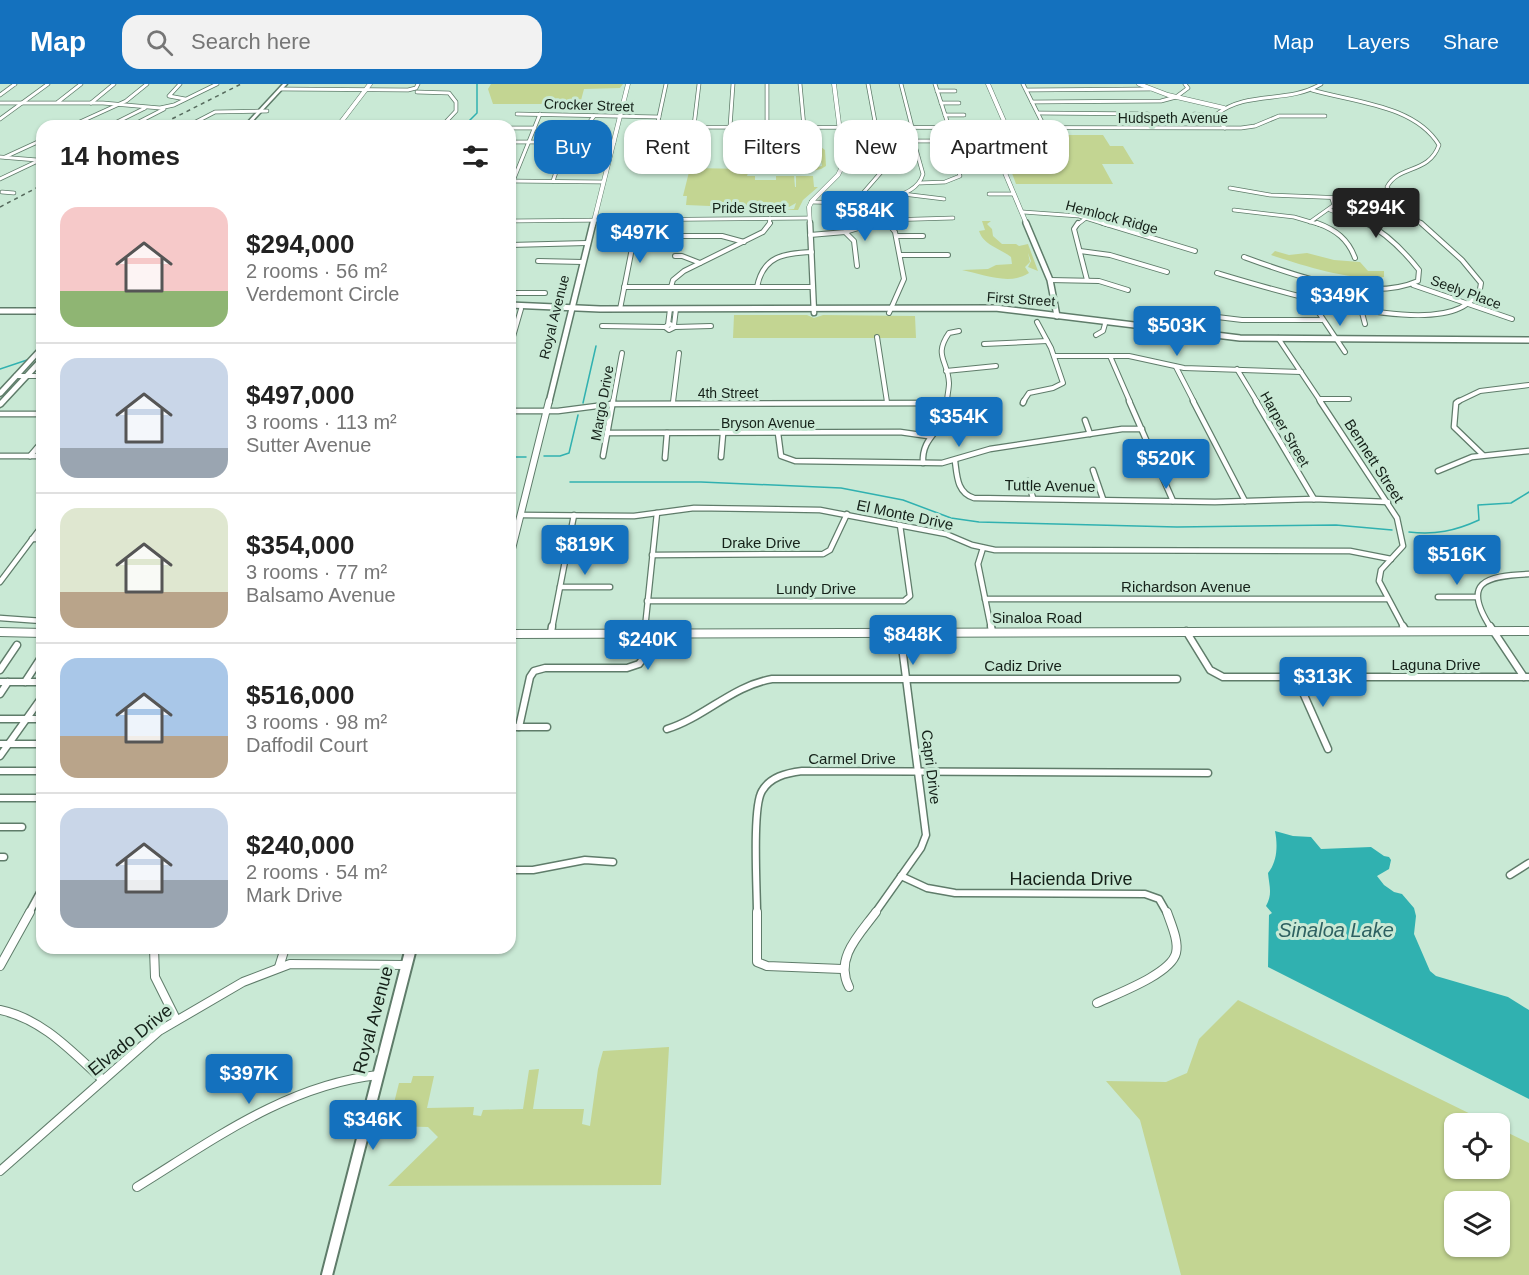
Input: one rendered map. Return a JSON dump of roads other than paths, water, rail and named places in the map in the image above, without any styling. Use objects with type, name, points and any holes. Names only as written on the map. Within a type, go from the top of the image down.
[{"type":"main road","points":[[252,120],[284,87],[291,84]]},
{"type":"main road","name":"Royal Avenue","points":[[516,534],[628,84]]},
{"type":"main road","points":[[988,84],[1004,120]]},
{"type":"main road","points":[[258,120],[284,87]]},
{"type":"main road","points":[[1005,174],[1050,280],[1057,316]]},
{"type":"main road","name":"First Street","points":[[516,307],[571,311],[620,309],[673,311]]},
{"type":"main road","name":"First Street","points":[[516,308],[571,311],[997,313],[1057,316],[1280,341]]},
{"type":"main road","points":[[0,309],[36,309]]},
{"type":"main road","name":"First Street","points":[[1057,316],[1228,340],[1529,341]]},
{"type":"main road","points":[[0,394],[36,355]]},
{"type":"main road","points":[[0,405],[36,366]]},
{"type":"main road","name":"Royal Avenue","points":[[327,1275],[409,954]]},
{"type":"street","points":[[0,95],[15,84]]},
{"type":"street","points":[[0,119],[48,84]]},
{"type":"street","points":[[57,103],[81,84]]},
{"type":"street","points":[[91,103],[114,84]]},
{"type":"street","points":[[84,120],[130,99],[147,84]]},
{"type":"street","points":[[180,84],[169,96],[186,99]]},
{"type":"street","points":[[142,120],[217,84]]},
{"type":"street","points":[[343,120],[362,98],[370,84]]},
{"type":"street","points":[[414,90],[418,84]]},
{"type":"street","points":[[659,120],[666,84]]},
{"type":"street","points":[[695,120],[699,84]]},
{"type":"street","points":[[730,120],[733,84]]},
{"type":"street","points":[[767,84],[767,120]]},
{"type":"street","points":[[800,84],[803,120]]},
{"type":"street","points":[[834,84],[838,120]]},
{"type":"street","points":[[868,84],[875,120]]},
{"type":"street","points":[[901,84],[910,120]]},
{"type":"street","points":[[935,84],[947,120]]},
{"type":"street","points":[[1023,84],[1041,120]]},
{"type":"street","points":[[1057,84],[1061,90]]},
{"type":"street","points":[[1139,84],[1176,97],[1224,108]]},
{"type":"street","points":[[1032,102],[1154,102],[1176,97],[1187,91],[1185,84]]},
{"type":"street","points":[[1216,116],[1224,108],[1241,101],[1312,90],[1321,84]]},
{"type":"street","points":[[284,87],[449,93],[455,98],[458,109],[449,120]]},
{"type":"street","points":[[1027,90],[1150,89]]},
{"type":"street","points":[[1217,273],[1320,301],[1361,309],[1424,314],[1449,311],[1468,305],[1477,298],[1481,291],[1481,283],[1477,274],[1439,237],[1394,200],[1388,191],[1388,183],[1397,176],[1426,164],[1438,150],[1439,145],[1434,135],[1420,124],[1398,114],[1312,90]]},
{"type":"street","points":[[937,91],[956,91]]},
{"type":"street","points":[[1259,94],[1267,98]]},
{"type":"street","points":[[0,103],[91,103],[164,108]]},
{"type":"street","points":[[941,103],[959,103]]},
{"type":"street","points":[[121,120],[147,107]]},
{"type":"street","points":[[200,120],[215,112],[267,111]]},
{"type":"street","name":"Crocker Street","points":[[518,114],[659,117]]},
{"type":"street","points":[[538,120],[540,114]]},
{"type":"street","points":[[1038,114],[1148,114]]},
{"type":"street","points":[[1194,114],[1216,116],[1225,128]]},
{"type":"street","points":[[945,115],[964,115]]},
{"type":"street","points":[[591,120],[594,116]]},
{"type":"street","name":"Hudspeth Avenue","points":[[1069,128],[1252,127],[1278,116],[1325,116]]},
{"type":"street","points":[[516,128],[534,128]]},
{"type":"street","points":[[516,172],[534,130]]},
{"type":"street","points":[[516,142],[534,142]]},
{"type":"street","points":[[5,157],[36,143]]},
{"type":"street","points":[[0,157],[36,159]]},
{"type":"street","points":[[918,158],[922,174],[920,183]]},
{"type":"street","points":[[0,179],[36,161]]},
{"type":"street","points":[[553,181],[555,174]]},
{"type":"street","points":[[814,311],[809,218],[811,202],[837,174]]},
{"type":"street","points":[[863,201],[863,193],[880,174]]},
{"type":"street","points":[[903,194],[920,183],[945,182],[960,176],[959,174]]},
{"type":"street","points":[[516,181],[603,182]]},
{"type":"street","points":[[1230,188],[1263,195],[1394,200]]},
{"type":"street","points":[[2,192],[14,193]]},
{"type":"street","points":[[811,202],[863,201],[903,194],[945,199]]},
{"type":"street","points":[[988,194],[1014,194]]},
{"type":"street","points":[[1310,222],[1330,210],[1334,205],[1332,199]]},
{"type":"street","points":[[1234,210],[1310,222],[1343,237],[1350,244],[1355,258]]},
{"type":"street","points":[[1244,257],[1273,268],[1332,282],[1380,290],[1399,289],[1413,285],[1420,278],[1419,270],[1390,236],[1366,222],[1330,210]]},
{"type":"street","name":"Hemlock Ridge","points":[[1023,212],[1061,213],[1086,218],[1195,251]]},
{"type":"street","points":[[671,287],[678,274],[766,230],[770,224],[770,218]]},
{"type":"street","name":"Pride Street","points":[[516,221],[809,218]]},
{"type":"street","points":[[810,235],[845,232],[886,220],[954,218]]},
{"type":"street","points":[[1086,218],[1078,223],[1074,230],[1087,280]]},
{"type":"street","points":[[620,309],[635,236],[636,219]]},
{"type":"street","points":[[886,220],[896,236],[903,284],[890,311]]},
{"type":"street","points":[[855,222],[863,225]]},
{"type":"street","points":[[845,232],[854,242],[857,266]]},
{"type":"street","points":[[635,236],[722,236],[744,242]]},
{"type":"street","points":[[896,236],[923,236]]},
{"type":"street","points":[[516,245],[587,243]]},
{"type":"street","points":[[1080,251],[1110,255],[1167,272]]},
{"type":"street","points":[[757,287],[759,272],[768,263],[788,254],[812,252]]},
{"type":"street","points":[[900,255],[948,255]]},
{"type":"street","points":[[675,256],[682,256],[700,263]]},
{"type":"street","points":[[538,261],[583,262]]},
{"type":"street","points":[[1050,280],[1087,280],[1128,290]]},
{"type":"street","points":[[1332,282],[1317,310],[1345,352]]},
{"type":"street","name":"Seely Place","points":[[1413,285],[1512,320]]},
{"type":"street","points":[[624,287],[813,287]]},
{"type":"street","points":[[516,293],[545,293]]},
{"type":"street","points":[[516,323],[521,309]]},
{"type":"street","points":[[1361,309],[1365,324]]},
{"type":"street","points":[[673,311],[674,326]]},
{"type":"street","points":[[666,326],[673,311]]},
{"type":"street","points":[[1176,312],[1242,320],[1322,320]]},
{"type":"street","points":[[1023,403],[1024,397],[1030,393],[1062,385],[1055,356],[1037,322]]},
{"type":"street","points":[[1096,335],[1103,331],[1106,324]]},
{"type":"street","points":[[602,326],[666,326],[669,330],[674,326],[711,326]]},
{"type":"street","points":[[923,463],[922,449],[928,436],[945,419],[950,383],[940,357],[941,344],[949,333],[958,331]]},
{"type":"street","points":[[877,337],[887,403]]},
{"type":"street","points":[[984,344],[1047,341]]},
{"type":"street","name":"Bennett Street","points":[[1280,341],[1397,518],[1403,540],[1400,551],[1382,567],[1378,576],[1380,586],[1406,631]]},
{"type":"street","name":"Margo Drive","points":[[603,456],[622,353]]},
{"type":"street","points":[[673,403],[679,353]]},
{"type":"street","points":[[1055,356],[1137,357],[1176,367],[1301,372]]},
{"type":"street","points":[[1110,356],[1173,501]]},
{"type":"street","points":[[946,371],[996,366]]},
{"type":"street","points":[[1176,367],[1245,501]]},
{"type":"street","name":"Harper Street","points":[[1238,369],[1314,498]]},
{"type":"street","points":[[16,376],[36,376]]},
{"type":"street","points":[[1483,455],[1454,427],[1456,403],[1475,393],[1529,385]]},
{"type":"street","points":[[1319,399],[1349,399]]},
{"type":"street","name":"4th Street","points":[[516,411],[547,411],[612,404],[946,403]]},
{"type":"street","points":[[0,414],[36,414]]},
{"type":"street","points":[[1085,420],[1090,434]]},
{"type":"street","points":[[778,433],[780,454],[785,459],[817,463],[923,463],[955,461],[990,449],[1122,429],[1142,429]]},
{"type":"street","name":"Bryson Avenue","points":[[608,434],[900,432],[928,436]]},
{"type":"street","points":[[665,458],[667,433]]},
{"type":"street","points":[[721,457],[723,434]]},
{"type":"street","points":[[30,456],[36,449]]},
{"type":"street","points":[[1438,471],[1464,459],[1529,451]]},
{"type":"street","points":[[0,456],[36,456]]},
{"type":"street","name":"Tuttle Avenue","points":[[955,461],[960,490],[966,496],[1173,501],[1314,498],[1388,502]]},
{"type":"street","points":[[1093,470],[1103,499]]},
{"type":"street","points":[[1028,481],[1033,498]]},
{"type":"street","name":"El Monte Drive","points":[[521,515],[634,516],[694,508],[820,510],[946,534],[983,548],[1008,551],[1350,551],[1391,559]]},
{"type":"street","points":[[547,727],[519,727],[530,677],[534,672],[545,668],[633,667],[642,660],[657,513]]},
{"type":"street","name":"Drake Drive","points":[[652,555],[823,554],[830,550],[847,514]]},
{"type":"street","points":[[551,633],[574,515]]},
{"type":"street","name":"Lundy Drive","points":[[647,601],[904,601],[910,596],[900,525]]},
{"type":"street","points":[[0,582],[36,534]]},
{"type":"street","points":[[983,548],[978,564],[992,631]]},
{"type":"street","points":[[1527,677],[1492,631],[1479,609],[1476,597],[1481,585],[1494,578],[1529,574]]},
{"type":"street","points":[[560,588],[610,588]]},
{"type":"street","points":[[1438,597],[1476,597]]},
{"type":"street","name":"Richardson Avenue","points":[[985,599],[1387,599]]},
{"type":"street","points":[[0,618],[36,621]]},
{"type":"street","name":"Capri Drive","points":[[842,969],[847,953],[921,848],[926,835],[900,631]]},
{"type":"street","name":"Laguna Drive","points":[[1186,631],[1210,670],[1218,675],[1527,677]]},
{"type":"street","name":"Sinaloa Road","points":[[516,634],[1529,631]]},
{"type":"street","points":[[0,632],[36,633]]},
{"type":"street","points":[[0,670],[17,645]]},
{"type":"street","points":[[25,682],[36,665]]},
{"type":"street","points":[[1296,677],[1328,748]]},
{"type":"street","name":"Cadiz Drive","points":[[667,729],[694,719],[731,692],[761,681],[783,678],[1177,679]]},
{"type":"street","points":[[0,682],[36,682]]},
{"type":"street","points":[[0,694],[8,682]]},
{"type":"street","points":[[0,756],[36,706]]},
{"type":"street","points":[[0,719],[36,719]]},
{"type":"street","points":[[0,744],[36,744]]},
{"type":"street","points":[[0,771],[36,771]]},
{"type":"street","name":"Carmel Drive","points":[[842,969],[767,966],[757,962],[757,806],[760,792],[774,779],[794,771],[1208,773]]},
{"type":"street","points":[[0,798],[36,798]]},
{"type":"street","points":[[0,827],[22,827]]},
{"type":"street","points":[[516,870],[533,870],[585,860],[613,862]]},
{"type":"street","points":[[1510,875],[1529,863]]},
{"type":"street","name":"Hacienda Drive","points":[[901,876],[927,888],[955,893],[1145,894],[1156,897],[1166,908],[1177,944],[1175,959],[1166,968],[1096,1003]]},
{"type":"street","points":[[0,966],[36,900]]},
{"type":"street","points":[[153,954],[152,968],[156,986],[176,1019]]},
{"type":"street","points":[[279,967],[283,954]]},
{"type":"street","name":"Elvado Drive","points":[[0,1172],[103,1080],[176,1019],[258,975],[291,964],[406,965]]},
{"type":"street","points":[[842,969],[843,977],[849,987]]},
{"type":"street","points":[[0,1010],[17,1013],[38,1025],[103,1080]]},
{"type":"street","points":[[137,1187],[252,1117],[308,1088],[352,1076],[378,1075]]},
{"type":"water","name":"Sinaloa Lake","points":[[1275,831],[1293,836],[1311,837],[1321,849],[1371,847],[1389,857],[1391,860],[1389,869],[1377,876],[1384,885],[1402,894],[1414,908],[1416,916],[1414,934],[1430,971],[1436,976],[1508,997],[1529,1010],[1529,1099],[1268,967],[1269,915],[1272,913],[1266,906],[1270,893],[1268,873],[1276,854]]},
{"type":"waterway","points":[[470,120],[477,113],[477,84]]},
{"type":"waterway","points":[[583,403],[596,346]]},
{"type":"waterway","points":[[0,369],[30,359]]},
{"type":"waterway","points":[[544,456],[560,456],[569,453],[578,415]]},
{"type":"waterway","points":[[516,457],[526,457]]},
{"type":"waterway","points":[[570,482],[701,482],[841,488],[903,500],[951,518],[979,522],[1177,527],[1336,525],[1392,530]]},
{"type":"waterway","points":[[1409,532],[1428,533],[1462,527],[1479,520],[1478,505],[1511,503],[1529,492]]},
{"type":"railway","points":[[170,120],[241,84]]},
{"type":"railway","points":[[0,207],[36,188]]}]
